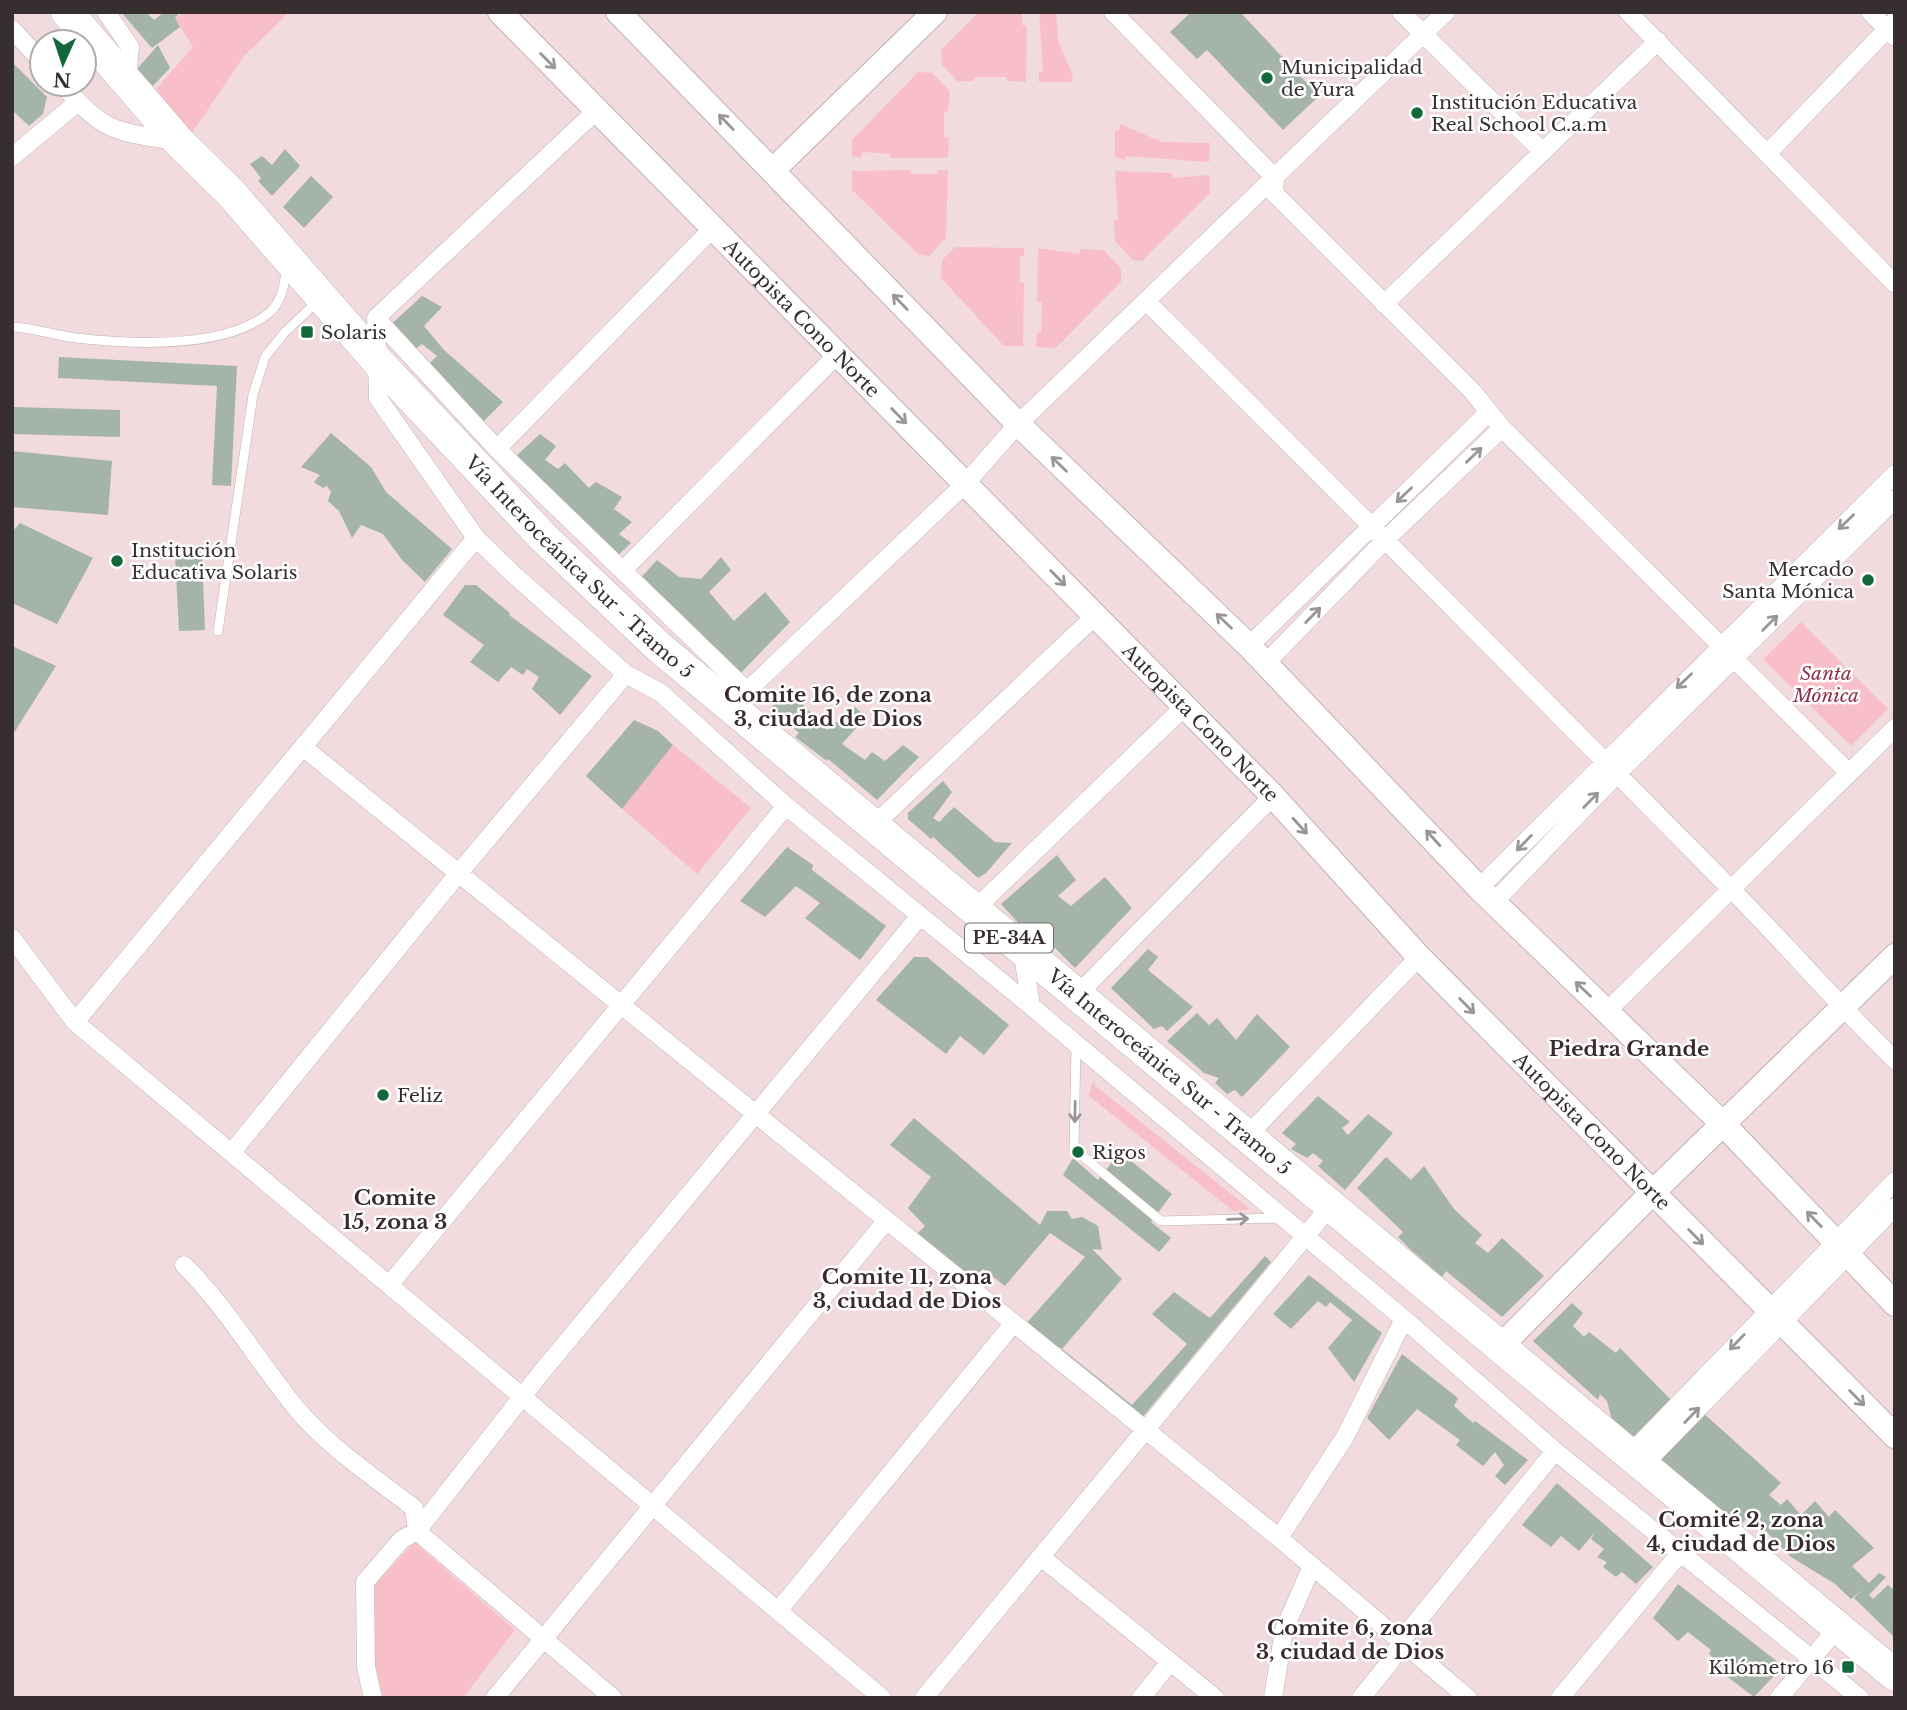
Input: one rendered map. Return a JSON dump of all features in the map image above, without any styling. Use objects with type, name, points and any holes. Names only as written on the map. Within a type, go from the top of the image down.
[{"type":"highway","name":"Vía Interoceánica Sur - Tramo 5","points":[[66,12],[128,79],[179,142],[230,192],[379,363],[572,566],[660,648],[742,701],[874,825],[1892,1669]]},
{"type":"main road","name":"Autopista Cono Norte","points":[[500,12],[1273,796],[1419,957],[1895,1436]]},
{"type":"main road","points":[[618,12],[1018,424],[1249,646],[1486,895],[1723,1124],[1895,1304]]},
{"type":"main road","points":[[774,170],[935,12]]},
{"type":"main road","points":[[1501,1346],[1652,1193],[1895,956]]},
{"type":"street","points":[[106,12],[130,47],[128,79]]},
{"type":"street","points":[[1112,12],[1275,178],[1274,193],[1473,392],[1488,413],[1849,774]]},
{"type":"street","points":[[1401,12],[1543,152]]},
{"type":"street","points":[[376,318],[496,449],[624,569],[742,701],[965,482],[1018,424],[1446,12]]},
{"type":"street","points":[[1628,12],[1895,284]]},
{"type":"street","points":[[1767,154],[1892,29],[1870,12]]},
{"type":"street","points":[[12,29],[28,47]]},
{"type":"street","points":[[1384,304],[1658,41]]},
{"type":"street","points":[[74,98],[100,123],[120,132],[179,142]]},
{"type":"street","points":[[12,157],[78,103]]},
{"type":"street","points":[[376,318],[597,110]]},
{"type":"street","points":[[496,449],[714,228]]},
{"type":"street","points":[[1147,302],[1730,888],[1895,1060]]},
{"type":"street","points":[[376,318],[378,398],[476,538],[626,674],[661,693],[786,806],[1076,1043],[1404,1319],[1555,1451],[1860,1698]]},
{"type":"street","points":[[624,569],[838,354]]},
{"type":"street","points":[[1249,646],[1488,413]]},
{"type":"street","points":[[1265,664],[1385,540],[1503,428]]},
{"type":"street","points":[[1486,895],[1609,769],[1721,645],[1895,474]]},
{"type":"street","points":[[1609,769],[1734,658],[1894,502],[1880,488]]},
{"type":"street","points":[[75,1022],[476,538]]},
{"type":"street","points":[[874,825],[1095,616]]},
{"type":"street","points":[[232,1152],[458,874],[626,674]]},
{"type":"street","points":[[975,909],[1184,707]]},
{"type":"street","points":[[1606,1012],[1895,728]]},
{"type":"street","points":[[304,748],[1279,1538],[1468,1698]]},
{"type":"street","points":[[1077,995],[1273,796]]},
{"type":"street","points":[[390,1284],[786,806]]},
{"type":"street","points":[[373,1698],[366,1667],[365,1582],[401,1540],[418,1531],[522,1397],[755,1111],[920,916]]},
{"type":"street","points":[[12,938],[75,1022],[882,1698]]},
{"type":"street","points":[[1021,948],[1031,1006]]},
{"type":"street","points":[[1247,1136],[1419,957]]},
{"type":"street","points":[[1638,1459],[1841,1248],[1895,1181]]},
{"type":"street","points":[[924,1698],[1332,1204]]},
{"type":"street","points":[[1841,1248],[1895,1207]]},
{"type":"street","points":[[495,1698],[886,1220]]},
{"type":"street","points":[[184,1265],[239,1327],[298,1410],[329,1441],[414,1508],[418,1531],[613,1698]]},
{"type":"street","points":[[1279,1538],[1345,1437],[1404,1319]]},
{"type":"street","points":[[778,1611],[1013,1324]]},
{"type":"street","points":[[1361,1698],[1391,1661],[1401,1641],[1555,1451]]},
{"type":"street","points":[[1560,1698],[1680,1553]]},
{"type":"street","points":[[1041,1556],[1215,1698]]},
{"type":"street","points":[[1273,1698],[1284,1630],[1312,1566]]},
{"type":"street","points":[[1779,1698],[1839,1626]]},
{"type":"street","points":[[1141,1698],[1170,1662]]},
{"type":"lane","points":[[12,327],[74,337],[168,342],[224,333],[269,313],[282,291],[287,260]]},
{"type":"lane","points":[[218,631],[253,395],[265,357],[285,332],[322,297]]},
{"type":"lane","points":[[1076,1043],[1074,1149],[1161,1221],[1282,1217]]},
{"type":"green space","points":[[185,12],[288,13],[244,56],[190,136],[156,89],[193,47],[175,18]]},
{"type":"green space","points":[[979,12],[1022,12],[1022,25],[1027,25],[1026,82],[1007,81],[1007,77],[974,77],[973,81],[957,81],[942,65],[941,50]]},
{"type":"green space","points":[[1039,12],[1056,12],[1058,41],[1073,76],[1071,82],[1039,82],[1039,72],[1043,71]]},
{"type":"green space","points":[[918,72],[932,73],[950,91],[948,111],[944,112],[944,137],[949,138],[948,158],[890,158],[890,154],[863,152],[861,158],[852,156],[852,140]]},
{"type":"green space","points":[[1120,124],[1162,142],[1210,143],[1209,162],[1126,156],[1126,160],[1115,157],[1115,130],[1119,130]]},
{"type":"green space","points":[[911,170],[911,174],[937,174],[938,170],[948,170],[946,238],[929,256],[918,254],[852,190],[852,171]]},
{"type":"green space","points":[[1115,171],[1171,173],[1172,178],[1210,175],[1210,193],[1142,261],[1133,260],[1115,241],[1114,220],[1118,220]]},
{"type":"green space","points":[[955,247],[1024,248],[1024,256],[1020,257],[1020,282],[1024,283],[1023,346],[1004,346],[940,277],[943,259]]},
{"type":"green space","points":[[1038,248],[1080,254],[1080,249],[1104,250],[1121,269],[1121,282],[1056,348],[1036,347],[1037,333],[1041,333],[1042,302],[1037,302]]},
{"type":"green space","name":"Santa Mónica","points":[[1801,622],[1888,709],[1851,746],[1763,659]]},
{"type":"green space","points":[[673,745],[751,808],[697,874],[622,809]]},
{"type":"green space","points":[[1092,1083],[1250,1209],[1233,1211],[1089,1096]]},
{"type":"green space","points":[[414,1542],[515,1630],[463,1698],[383,1698],[381,1695],[374,1667],[373,1587]]},
{"type":"building","points":[[121,12],[146,12],[154,20],[164,12],[180,12],[175,18],[180,27],[152,48]]},
{"type":"building","name":"Municipalidad de Yura","points":[[1191,12],[1240,12],[1319,96],[1283,130],[1207,50],[1197,59],[1170,32]]},
{"type":"building","points":[[158,45],[170,68],[153,86],[137,69]]},
{"type":"building","points":[[12,62],[28,78],[28,98],[47,98],[43,114],[29,126],[12,110]]},
{"type":"building","points":[[285,149],[300,166],[272,196],[258,181],[261,178],[250,164],[262,156],[272,165]]},
{"type":"building","points":[[311,176],[333,197],[304,228],[283,207]]},
{"type":"building","points":[[422,296],[442,307],[424,326],[444,350],[503,402],[479,426],[426,367],[437,356],[422,344],[411,352],[387,328]]},
{"type":"building","points":[[59,357],[237,366],[231,486],[212,485],[217,386],[58,378]]},
{"type":"building","points":[[12,407],[120,410],[120,437],[12,434]]},
{"type":"building","points":[[331,433],[371,467],[386,492],[452,549],[425,582],[402,560],[383,534],[361,525],[352,538],[339,511],[328,501],[331,492],[327,486],[323,488],[314,482],[320,475],[301,467]]},
{"type":"building","points":[[540,434],[556,446],[545,460],[558,469],[565,463],[589,488],[596,482],[622,497],[614,509],[632,522],[619,534],[631,543],[616,557],[516,467],[516,456]]},
{"type":"building","points":[[12,451],[112,461],[108,515],[12,507]]},
{"type":"building","points":[[20,523],[93,558],[57,624],[12,603],[12,532]]},
{"type":"building","points":[[202,554],[205,630],[179,631],[175,555]]},
{"type":"building","points":[[721,557],[731,570],[709,592],[734,621],[765,592],[790,622],[738,676],[637,582],[657,560],[679,577],[701,579]]},
{"type":"building","points":[[465,585],[476,585],[510,613],[509,615],[592,676],[560,715],[532,689],[539,677],[527,669],[523,675],[511,667],[498,682],[470,662],[484,645],[443,615]]},
{"type":"building","points":[[12,646],[56,666],[12,736]]},
{"type":"building","points":[[790,691],[827,730],[855,707],[866,717],[842,744],[865,760],[872,752],[885,761],[903,745],[919,757],[877,800],[828,759],[827,761],[795,737],[799,733],[771,707]]},
{"type":"building","points":[[634,720],[658,731],[673,745],[622,809],[586,776]]},
{"type":"building","points":[[943,781],[952,792],[933,818],[939,822],[954,807],[995,842],[1012,843],[986,873],[978,878],[933,837],[931,839],[908,819],[908,813]]},
{"type":"building","points":[[787,847],[813,865],[812,870],[886,926],[860,960],[805,918],[820,903],[796,886],[765,917],[740,901]]},
{"type":"building","points":[[1057,855],[1076,880],[1058,896],[1071,906],[1105,877],[1132,908],[1075,968],[1040,933],[1033,939],[1001,904]]},
{"type":"building","points":[[1148,949],[1158,957],[1148,970],[1193,1007],[1167,1031],[1162,1026],[1154,1029],[1111,988]]},
{"type":"building","points":[[914,957],[927,957],[1009,1025],[984,1055],[960,1036],[946,1054],[876,1000]]},
{"type":"building","points":[[1197,1013],[1209,1025],[1217,1018],[1236,1040],[1257,1014],[1290,1047],[1242,1097],[1235,1090],[1227,1094],[1215,1083],[1219,1078],[1204,1073],[1167,1041]]},
{"type":"building","points":[[1318,1096],[1350,1122],[1342,1128],[1348,1135],[1368,1114],[1393,1133],[1345,1190],[1318,1166],[1323,1161],[1313,1153],[1307,1158],[1291,1149],[1296,1144],[1282,1133]]},
{"type":"building","points":[[914,1118],[1040,1225],[1047,1211],[1067,1211],[1072,1219],[1082,1217],[1098,1226],[1102,1250],[1092,1249],[1122,1279],[1062,1349],[1024,1326],[1085,1257],[1050,1233],[1005,1286],[983,1269],[971,1279],[917,1234],[925,1226],[908,1208],[931,1177],[890,1145]]},
{"type":"building","points":[[1120,1152],[1172,1194],[1151,1222],[1171,1238],[1159,1252],[1063,1175],[1073,1158],[1098,1180]]},
{"type":"building","points":[[1386,1157],[1411,1180],[1424,1166],[1454,1209],[1482,1235],[1475,1243],[1488,1253],[1502,1238],[1544,1276],[1502,1317],[1446,1271],[1442,1277],[1398,1237],[1403,1232],[1357,1188]]},
{"type":"building","points":[[1265,1256],[1271,1262],[1140,1420],[1052,1356],[1062,1349],[1132,1405],[1187,1344],[1152,1314],[1174,1292],[1210,1318]]},
{"type":"building","points":[[1309,1275],[1382,1333],[1354,1382],[1328,1348],[1352,1320],[1330,1302],[1326,1307],[1318,1301],[1291,1329],[1273,1314]]},
{"type":"building","points":[[1572,1303],[1583,1313],[1573,1326],[1584,1337],[1589,1332],[1616,1353],[1620,1348],[1671,1400],[1632,1440],[1613,1424],[1607,1401],[1600,1394],[1598,1400],[1533,1341]]},
{"type":"building","points":[[1402,1354],[1458,1398],[1454,1406],[1473,1423],[1475,1421],[1528,1460],[1505,1485],[1495,1476],[1504,1465],[1495,1452],[1483,1466],[1456,1445],[1460,1440],[1417,1409],[1389,1440],[1367,1418]]},
{"type":"building","points":[[1701,1411],[1781,1483],[1769,1495],[1781,1505],[1787,1499],[1801,1515],[1815,1501],[1829,1517],[1835,1510],[1874,1548],[1852,1566],[1869,1583],[1879,1573],[1886,1577],[1869,1595],[1873,1599],[1888,1585],[1895,1591],[1893,1636],[1854,1598],[1862,1590],[1851,1599],[1835,1584],[1791,1557],[1750,1515],[1731,1534],[1661,1467],[1660,1454]]},
{"type":"building","points":[[1557,1483],[1653,1567],[1636,1584],[1622,1572],[1616,1577],[1603,1567],[1607,1562],[1597,1557],[1604,1549],[1591,1539],[1596,1531],[1579,1551],[1561,1536],[1551,1547],[1522,1525]]},
{"type":"building","points":[[1678,1584],[1783,1666],[1754,1697],[1725,1675],[1727,1673],[1709,1654],[1711,1650],[1688,1632],[1678,1641],[1653,1618]]},
{"type":"place","name":"Municipalidad de Yura","points":[[1267,78]]},
{"type":"place","name":"Institución Educativa Real School C.a.m","points":[[1417,113]]},
{"type":"place","name":"Solaris","points":[[307,332]]},
{"type":"place","name":"Institución Educativa Solaris","points":[[117,561]]},
{"type":"place","name":"Mercado Santa Mónica","points":[[1868,580]]},
{"type":"place","name":"Feliz","points":[[383,1095]]},
{"type":"place","name":"Rigos","points":[[1078,1152]]},
{"type":"place","name":"Kilómetro 16","points":[[1848,1667]]},
{"type":"district","name":"Comite 16, de zona 3, ciudad de Dios","points":[[828,707]]},
{"type":"district","name":"Piedra Grande","points":[[1629,1049]]},
{"type":"district","name":"Comite 15, zona 3","points":[[395,1210]]},
{"type":"district","name":"Comite 11, zona 3, ciudad de Dios","points":[[907,1289]]},
{"type":"district","name":"Comité 2, zona 4, ciudad de Dios","points":[[1741,1532]]},
{"type":"district","name":"Comite 6, zona 3, ciudad de Dios","points":[[1350,1640]]}]
